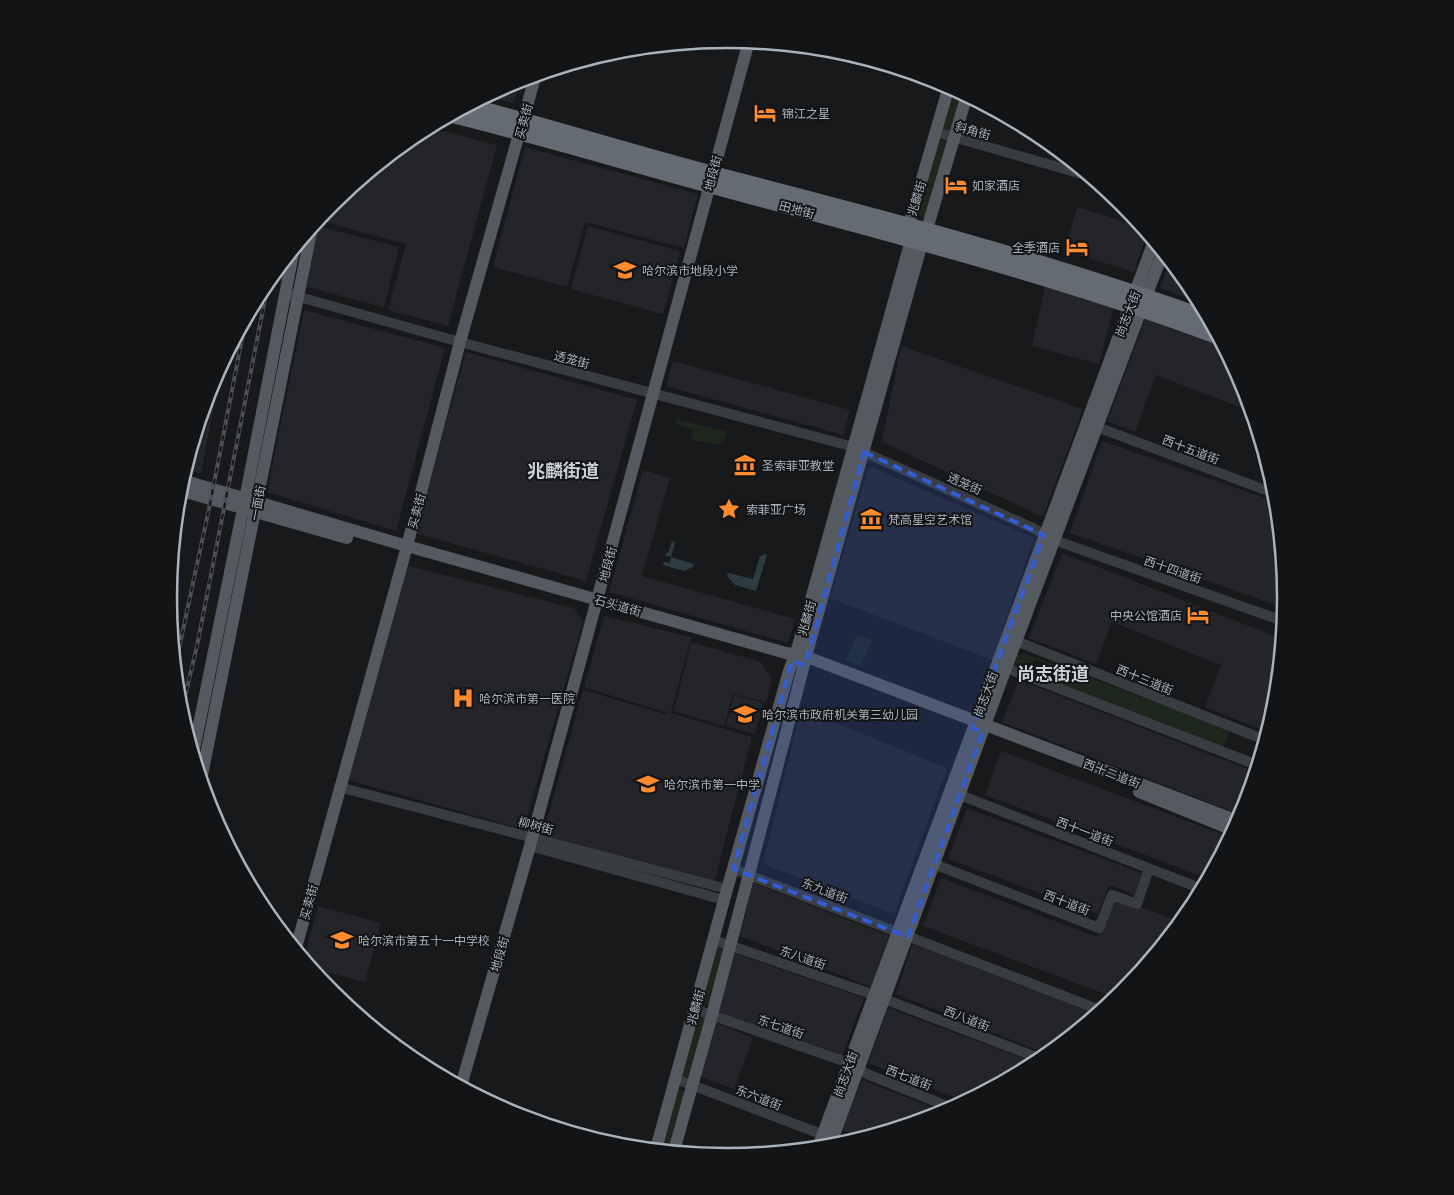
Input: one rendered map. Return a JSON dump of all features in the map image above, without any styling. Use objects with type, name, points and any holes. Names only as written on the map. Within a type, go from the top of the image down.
[{"type":"highway","name":"田地街","points":[[476,108],[522,126],[1138,300]]},
{"type":"highway","name":"田地街","points":[[460,117],[522,126]]},
{"type":"highway","name":"田地街","points":[[710,179],[909,224],[920,237]]},
{"type":"highway","points":[[1138,300],[1199,316]]},
{"type":"highway","points":[[1138,300],[1209,333]]},
{"type":"main road","name":"地段街","points":[[463,1080],[531,842],[747,49]]},
{"type":"main road","name":"买卖街","points":[[298,941],[406,550],[460,342],[534,83]]},
{"type":"main road","name":"兆麟街","points":[[909,224],[947,93]]},
{"type":"main road","name":"兆麟街","points":[[658,1143],[725,894],[800,659],[920,237],[965,102]]},
{"type":"main road","name":"一面街","points":[[196,740],[309,240]]},
{"type":"main road","name":"尚志大街","points":[[903,934],[934,864],[960,796],[979,726],[1016,642],[1049,537],[1097,427],[1138,300],[1152,249]]},
{"type":"main road","name":"尚志大街","points":[[829,1138],[854,1066],[1049,537],[1138,300],[1160,259]]},
{"type":"main road","name":"一面街","points":[[204,766],[291,263]]},
{"type":"main road","points":[[190,483],[250,506]]},
{"type":"main road","points":[[188,492],[250,506]]},
{"type":"main road","name":"石头道街","points":[[250,506],[800,659],[979,726]]},
{"type":"main road","name":"兆麟街","points":[[676,1145],[749,875],[800,659]]},
{"type":"main road","name":"西十二道街","points":[[979,726],[1230,818]]},
{"type":"main road","name":"西十二道街","points":[[979,726],[1226,827]]},
{"type":"street","name":"斜角街","points":[[936,132],[1076,172]]},
{"type":"street","name":"透笼街","points":[[285,293],[859,450],[1033,528],[1049,537]]},
{"type":"street","name":"西十五道街","points":[[1097,427],[1266,490]]},
{"type":"street","name":"西十四道街","points":[[1049,537],[1276,619]]},
{"type":"street","name":"西十三道街","points":[[1016,642],[1259,737]]},
{"type":"street","points":[[1006,668],[1251,763]]},
{"type":"street","name":"柳树街","points":[[339,787],[531,842],[725,894]]},
{"type":"street","name":"西十一道街","points":[[960,796],[1195,886]]},
{"type":"street","name":"西十道街","points":[[934,864],[1100,928],[1112,895],[1137,904],[1149,869]]},
{"type":"street","name":"东九道街","points":[[733,869],[1094,1008]]},
{"type":"street","name":"东八道街","points":[[714,940],[879,998]]},
{"type":"street","name":"西八道街","points":[[879,998],[1032,1056]]},
{"type":"street","name":"东七道街","points":[[694,1009],[854,1066]]},
{"type":"street","name":"西七道街","points":[[854,1066],[867,1074],[942,1104]]},
{"type":"street","name":"东六道街","points":[[676,1079],[827,1138]]},
{"type":"highlighted area","points":[[864,452],[1044,535],[973,728],[983,732],[908,937],[733,869],[792,661],[805,665]]},
{"type":"shaded area","points":[[518,89],[514,103],[496,99]]},
{"type":"shaded area","points":[[950,95],[962,100],[952,129],[946,131],[942,128]]},
{"type":"shaded area","points":[[438,130],[497,145],[448,326],[388,310],[406,244],[325,222],[364,184],[392,161]]},
{"type":"shaded area","points":[[946,140],[948,143],[927,216],[923,217],[920,216],[918,208],[939,141]]},
{"type":"shaded area","points":[[525,147],[698,194],[684,248],[585,222],[567,287],[493,267]]},
{"type":"shaded area","points":[[1077,207],[1130,223],[1145,240],[1134,272],[1065,251]]},
{"type":"shaded area","name":"哈尔滨市地段小学","points":[[588,226],[680,251],[663,314],[571,289]]},
{"type":"shaded area","points":[[321,227],[399,247],[384,307],[303,286],[317,231]]},
{"type":"shaded area","points":[[1167,268],[1188,299],[1160,288]]},
{"type":"shaded area","points":[[1045,287],[1114,306],[1099,364],[1032,346]]},
{"type":"shaded area","points":[[304,310],[445,348],[396,531],[267,492]]},
{"type":"shaded area","points":[[1146,318],[1214,343],[1243,409],[1156,375],[1135,432],[1107,421]]},
{"type":"shaded area","points":[[901,346],[1083,409],[1043,517],[882,442]]},
{"type":"shaded area","points":[[466,352],[637,400],[586,581],[415,533]]},
{"type":"shaded area","points":[[673,361],[850,410],[843,435],[666,386]]},
{"type":"shaded area","points":[[217,393],[201,473],[192,471],[206,421]]},
{"type":"shaded area","points":[[677,419],[727,432],[724,441],[716,445],[691,439],[693,429],[675,424]]},
{"type":"shaded area","points":[[1102,441],[1268,499],[1276,562],[1277,605],[1070,533]]},
{"type":"shaded area","points":[[869,466],[1034,538],[992,660],[830,598]]},
{"type":"shaded area","points":[[643,470],[670,478],[642,576],[795,619],[788,643],[609,592]]},
{"type":"shaded area","points":[[672,541],[675,543],[671,557],[665,556]]},
{"type":"shaded area","points":[[1062,553],[1276,637],[1272,669],[1260,729],[1205,707],[1221,665],[1112,622],[1096,664],[1029,638]]},
{"type":"shaded area","points":[[763,554],[767,555],[756,591],[735,585],[727,576],[728,573],[753,579],[760,556]]},
{"type":"shaded area","points":[[671,557],[694,564],[693,567],[684,571],[663,565],[664,562],[670,563]]},
{"type":"shaded area","name":"哈尔滨市第一医院","points":[[409,566],[574,608],[583,621],[526,821],[519,828],[348,780],[402,571]]},
{"type":"shaded area","name":"哈尔滨市第一中学","points":[[604,616],[691,637],[671,713],[752,737],[715,879],[711,882],[550,839],[544,831],[583,690],[665,714],[668,713],[584,687]]},
{"type":"shaded area","points":[[857,635],[872,640],[861,666],[846,660]]},
{"type":"shaded area","points":[[691,642],[761,662],[772,679],[766,702],[733,694],[724,726],[674,711]]},
{"type":"shaded area","points":[[1023,653],[1230,730],[1223,749],[1056,683],[1064,681],[1066,673],[1063,670],[1034,659],[1029,676],[1015,670],[1014,666],[1017,656]]},
{"type":"shaded area","points":[[1019,680],[1249,770],[1233,812],[1002,722]]},
{"type":"shaded area","name":"哈尔滨市政府机关第三幼儿园","points":[[734,695],[763,703],[755,734],[726,726]]},
{"type":"shaded area","points":[[801,709],[947,768],[894,914],[763,864]]},
{"type":"shaded area","points":[[1001,751],[1223,834],[1201,876],[985,795]]},
{"type":"shaded area","points":[[967,808],[1144,874],[1136,895],[1109,885],[1098,914],[948,859]]},
{"type":"shaded area","points":[[941,878],[1097,937],[1112,896],[1172,919],[1159,937],[1157,936],[1155,943],[1141,960],[1107,995],[923,926]]},
{"type":"shaded area","points":[[753,883],[889,936],[871,987],[740,936]]},
{"type":"shaded area","name":"哈尔滨市第五十一中学校","points":[[318,906],[381,923],[365,982],[324,971],[306,951]]},
{"type":"shaded area","points":[[913,942],[1091,1010],[1039,1051],[896,994]]},
{"type":"shaded area","points":[[716,946],[724,946],[710,1004],[706,1005],[701,1003]]},
{"type":"shaded area","points":[[734,953],[864,998],[841,1059],[719,1012]]},
{"type":"shaded area","points":[[888,1008],[1026,1059],[955,1098],[868,1063]]},
{"type":"shaded area","points":[[699,1016],[706,1020],[689,1077],[686,1078],[681,1073],[696,1019]]},
{"type":"shaded area","points":[[714,1022],[753,1038],[734,1089],[699,1076]]},
{"type":"shaded area","points":[[862,1080],[933,1108],[869,1129],[850,1133],[842,1130]]},
{"type":"shaded area","points":[[677,1088],[685,1092],[673,1144],[662,1144]]},
{"type":"railway","points":[[186,692],[197,646],[265,300]]},
{"type":"railway","points":[[179,646],[210,504],[242,339]]},
{"type":"place","name":"锦江之星","points":[[765,113]]},
{"type":"place","name":"如家酒店","points":[[956,185]]},
{"type":"place","name":"全季酒店","points":[[1077,247]]},
{"type":"place","name":"哈尔滨市地段小学","points":[[625,270]]},
{"type":"place","name":"圣索菲亚教堂","points":[[745,465]]},
{"type":"place","name":"索菲亚广场","points":[[729,509]]},
{"type":"place","name":"梵高星空艺术馆","points":[[871,519]]},
{"type":"place","name":"中央公馆酒店","points":[[1198,615]]},
{"type":"place","name":"哈尔滨市第一医院","points":[[463,698]]},
{"type":"place","name":"哈尔滨市政府机关第三幼儿园","points":[[745,714]]},
{"type":"place","name":"哈尔滨市第一中学","points":[[648,784]]},
{"type":"place","name":"哈尔滨市第五十一中学校","points":[[342,940]]},
{"type":"district","name":"兆麟街道","points":[[563,470]]},
{"type":"district","name":"尚志街道","points":[[1053,673]]}]
